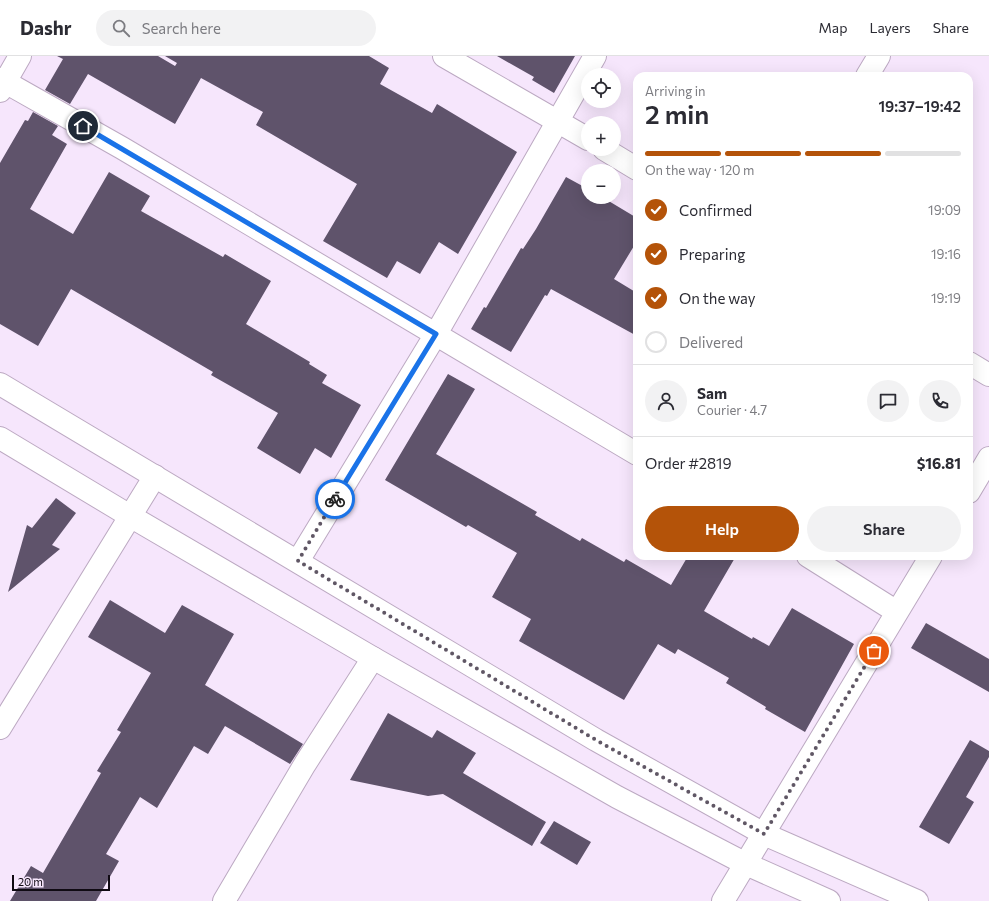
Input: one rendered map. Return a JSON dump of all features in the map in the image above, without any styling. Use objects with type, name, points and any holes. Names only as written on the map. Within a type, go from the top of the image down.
[{"type":"street","points":[[20,56],[2,84],[122,148],[292,251],[436,334],[633,452]]},
{"type":"street","points":[[444,56],[581,135]]},
{"type":"street","points":[[298,561],[436,334],[595,56]]},
{"type":"street","points":[[869,72],[879,56]]},
{"type":"street","points":[[616,156],[633,167]]},
{"type":"street","points":[[973,366],[989,375]]},
{"type":"street","points":[[0,384],[596,740],[764,834],[917,901]]},
{"type":"street","points":[[0,438],[373,658],[617,797],[746,864],[829,901]]},
{"type":"street","points":[[973,485],[989,458]]},
{"type":"street","points":[[0,728],[155,476]]},
{"type":"street","points":[[814,560],[897,612]]},
{"type":"street","points":[[723,901],[929,560]]},
{"type":"street","points":[[224,901],[305,764],[373,658]]},
{"type":"building","points":[[57,56],[158,56],[175,66],[177,63],[165,56],[369,56],[389,68],[380,84],[432,113],[437,104],[517,152],[458,254],[439,242],[420,274],[397,261],[387,278],[323,241],[357,184],[256,125],[263,112],[201,78],[175,124],[88,74],[70,104],[45,90],[63,59]]},
{"type":"building","points":[[497,56],[575,56],[554,93],[532,80],[534,77]]},
{"type":"building","points":[[33,112],[58,126],[52,135],[67,144],[30,209],[73,234],[109,172],[150,196],[141,211],[223,257],[225,254],[271,281],[246,324],[310,362],[309,364],[327,375],[322,383],[361,405],[331,458],[315,448],[300,474],[257,448],[278,413],[211,375],[213,372],[71,289],[38,346],[0,324],[0,163],[25,120],[28,121]]},
{"type":"building","points":[[566,177],[581,185],[581,204],[614,204],[633,216],[633,248],[614,279],[633,291],[633,334],[551,289],[547,296],[545,295],[511,352],[471,329],[484,307],[486,308],[521,248],[523,249]]},
{"type":"building","points":[[448,374],[475,389],[436,454],[537,512],[535,515],[580,541],[582,538],[624,562],[626,559],[671,585],[686,560],[734,560],[704,611],[752,639],[753,637],[769,646],[792,608],[854,644],[805,732],[765,709],[766,707],[726,683],[729,678],[678,649],[675,654],[658,644],[624,700],[519,641],[531,619],[492,597],[517,553],[468,525],[466,527],[385,480]]},
{"type":"building","points":[[56,498],[76,513],[52,545],[60,549],[8,592],[27,525],[32,528]]},
{"type":"building","points":[[110,600],[165,633],[182,605],[234,634],[205,685],[303,744],[290,764],[225,726],[208,754],[194,746],[157,808],[140,797],[106,854],[119,861],[96,901],[10,901],[31,866],[43,873],[101,773],[97,771],[121,732],[117,730],[151,673],[88,637]]},
{"type":"building","points":[[926,623],[989,659],[989,692],[911,648]]},
{"type":"building","points":[[388,713],[432,738],[437,730],[476,753],[463,773],[546,822],[532,846],[443,794],[428,796],[350,780]]},
{"type":"building","points":[[970,740],[989,751],[989,757],[966,797],[974,802],[949,844],[919,827]]},
{"type":"building","points":[[554,821],[591,842],[577,865],[540,843]]},
{"type":"way so far","points":[[335,499],[298,561],[596,740],[764,834],[874,651]]},
{"type":"route","points":[[83,126],[292,251],[436,334],[335,499]]}]
